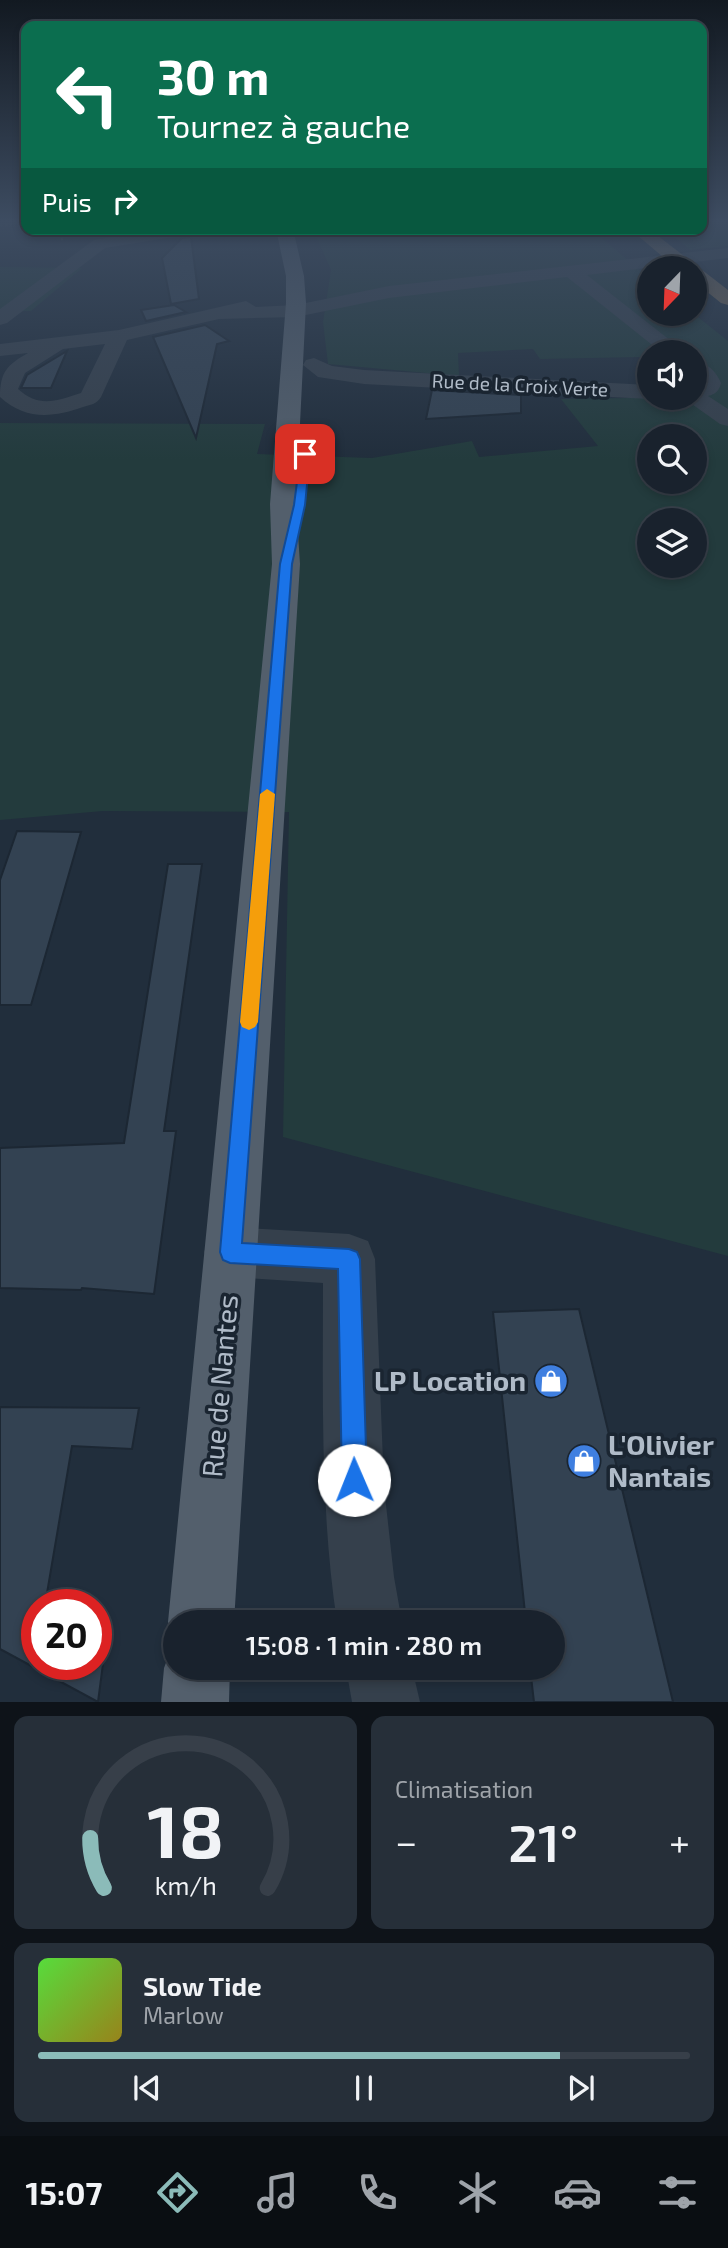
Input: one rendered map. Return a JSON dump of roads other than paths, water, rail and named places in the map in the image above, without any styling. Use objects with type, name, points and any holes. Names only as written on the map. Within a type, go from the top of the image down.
[{"type":"highway","points":[[707,305],[728,321]]},
{"type":"main road","name":"Rue de Nantes","points":[[202,1610],[286,564],[299,505],[307,329],[301,300]]},
{"type":"main road","points":[[304,300],[307,329]]},
{"type":"main road","points":[[195,1702],[196,1680]]},
{"type":"street","points":[[0,319],[25,300]]},
{"type":"street","points":[[307,329],[329,310],[348,300]]},
{"type":"street","points":[[307,329],[350,300]]},
{"type":"street","points":[[609,300],[660,340]]},
{"type":"street","points":[[0,351],[119,335],[256,309],[307,329]]},
{"type":"street","points":[[256,309],[307,329]]},
{"type":"street","name":"Rue de la Croix Verte","points":[[307,329],[322,385],[343,378],[637,391]]},
{"type":"street","points":[[62,343],[16,369],[6,390],[19,405],[39,411],[90,397],[119,335]]},
{"type":"street","points":[[707,404],[728,419]]},
{"type":"street","points":[[230,1252],[349,1259],[355,1508],[359,1570],[367,1610]]},
{"type":"street","points":[[381,1680],[386,1702]]},
{"type":"place","name":"LP Location","points":[[551,1381]]},
{"type":"place","name":"L'Olivier Nantais","points":[[584,1461]]}]
